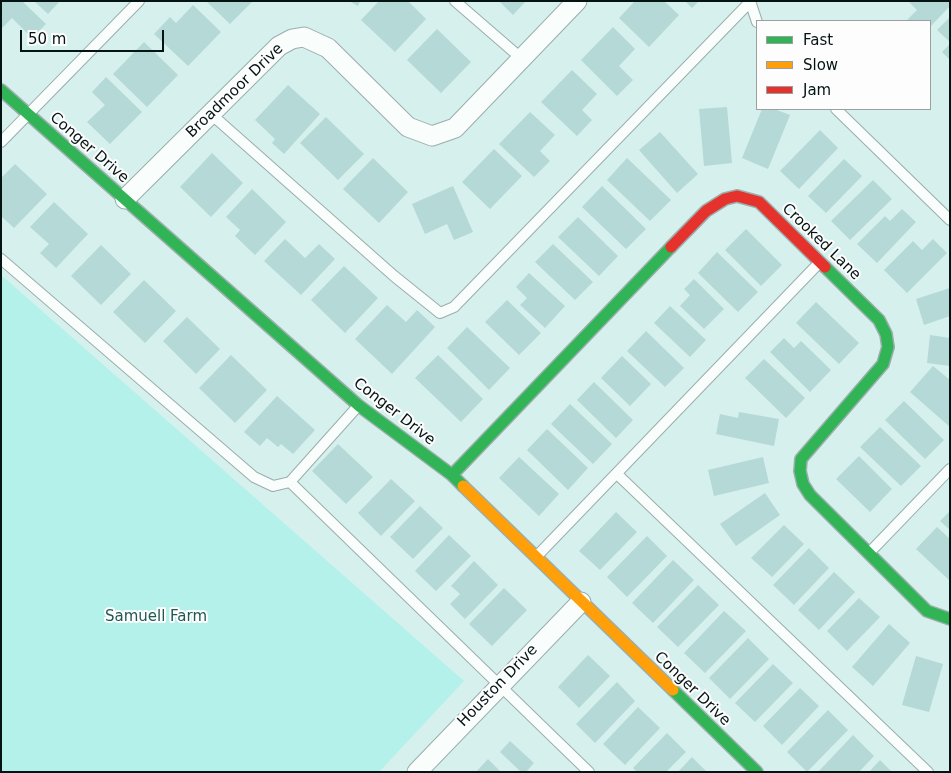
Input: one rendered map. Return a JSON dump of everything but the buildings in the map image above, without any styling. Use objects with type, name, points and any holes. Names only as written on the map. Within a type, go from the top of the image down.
[{"type":"street","name":"Broadmoor Drive","points":[[125,199],[279,46],[292,39],[304,37],[328,48],[408,127],[432,136],[455,128],[577,1]]},
{"type":"street","name":"Conger Drive","points":[[1,90],[358,406],[452,475],[580,602],[757,772]]},
{"type":"street","name":"Crooked Lane","points":[[452,475],[706,211],[724,199],[737,196],[759,202],[879,320],[886,334],[888,347],[882,364],[808,448],[801,459],[800,471],[803,484],[810,495],[927,611],[950,619]]},
{"type":"street","name":"Houston Drive","points":[[417,772],[580,602]]},
{"type":"lane","points":[[1,142],[139,1]]},
{"type":"lane","points":[[455,1],[522,58]]},
{"type":"lane","points":[[211,114],[394,276],[440,313],[454,307],[750,2],[756,20]]},
{"type":"lane","points":[[837,110],[950,220]]},
{"type":"lane","points":[[1,259],[254,477],[273,486],[290,482],[358,406]]},
{"type":"lane","points":[[536,558],[820,262]]},
{"type":"lane","points":[[868,553],[950,469]]},
{"type":"lane","points":[[616,474],[928,772]]},
{"type":"lane","points":[[290,482],[589,772]]},
{"type":"green space","name":"Samuell Farm","points":[[1,275],[464,681],[379,772],[1,772]]},
{"type":"traffic: fast","points":[[1,90],[358,405],[452,475],[463,486]]},
{"type":"traffic: fast","points":[[452,475],[671,247]]},
{"type":"traffic: fast","points":[[825,267],[879,320],[886,334],[888,347],[883,364],[801,459],[800,471],[803,484],[810,495],[927,611],[950,619]]},
{"type":"traffic: fast","points":[[673,690],[757,772]]},
{"type":"traffic: slow","points":[[463,486],[673,690]]},
{"type":"traffic: jam","points":[[671,247],[706,211],[725,199],[737,196],[759,202],[825,267]]}]
